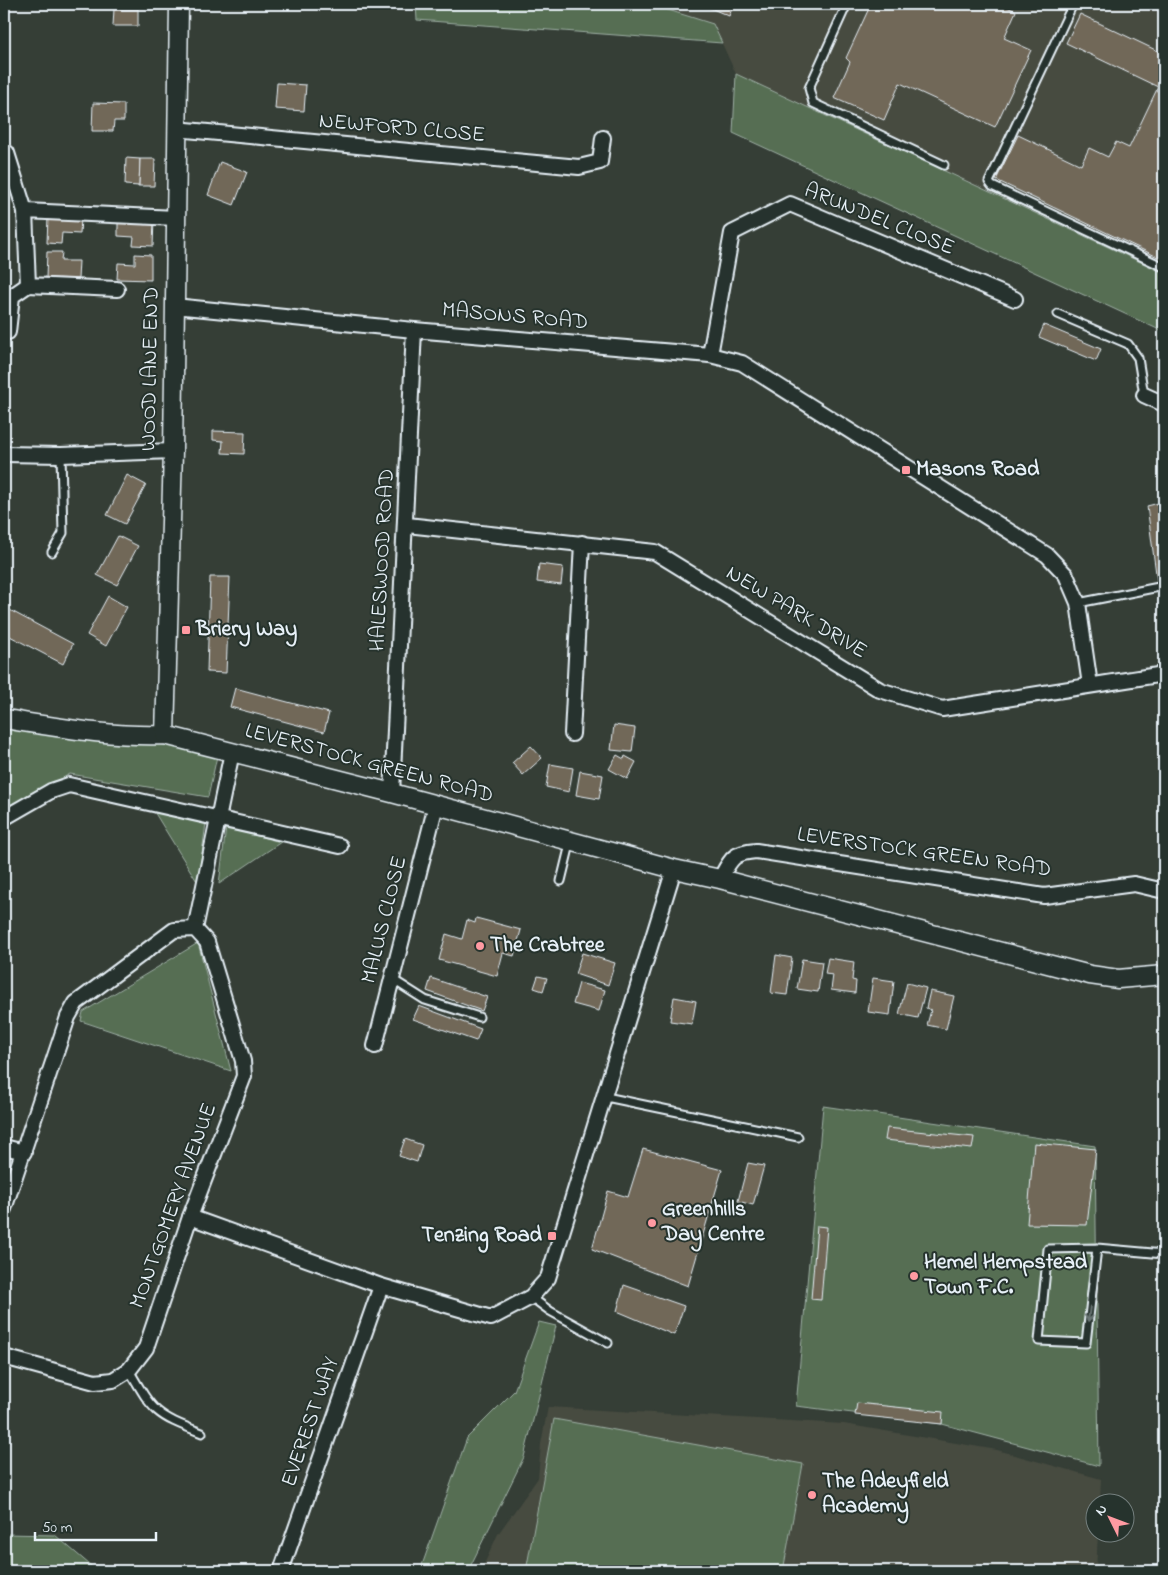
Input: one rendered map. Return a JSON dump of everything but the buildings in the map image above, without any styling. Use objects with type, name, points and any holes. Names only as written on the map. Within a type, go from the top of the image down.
[{"type":"street","name":"WOOD LANE END","points":[[165,735],[173,451],[179,4]]},
{"type":"street","name":"NEWFORD CLOSE","points":[[176,129],[579,167],[600,162],[603,138]]},
{"type":"street","points":[[4,153],[7,153],[25,211],[28,285]]},
{"type":"street","name":"ARUNDEL CLOSE","points":[[710,355],[732,233],[790,204],[1015,299]]},
{"type":"street","points":[[25,211],[176,218]]},
{"type":"street","points":[[4,332],[8,332],[12,296],[28,285],[117,289]]},
{"type":"street","name":"MASONS ROAD","points":[[174,306],[414,330],[710,355],[742,363],[1047,555],[1066,575],[1078,603],[1090,684]]},
{"type":"street","name":"HALESWOOD ROAD","points":[[392,793],[407,525],[414,330]]},
{"type":"street","points":[[1144,395],[1164,404]]},
{"type":"street","points":[[4,454],[61,455],[173,451]]},
{"type":"street","name":"NEW PARK DRIVE","points":[[407,525],[655,552],[880,690],[942,709],[1090,684],[1164,674]]},
{"type":"street","points":[[572,734],[582,543]]},
{"type":"street","name":"LEVERSTOCK GREEN ROAD","points":[[4,718],[68,728],[144,736],[165,735],[436,804],[674,869],[720,879],[1090,975],[1118,979],[1164,975]]},
{"type":"street","points":[[4,1209],[68,1017],[76,1003],[174,930],[195,929],[232,752]]},
{"type":"street","points":[[4,818],[51,791],[69,785],[217,820],[340,846]]},
{"type":"street","name":"MALUS CLOSE","points":[[375,1046],[436,804]]},
{"type":"street","name":"LEVERSTOCK GREEN ROAD","points":[[720,879],[731,858],[740,852],[756,851],[1044,896],[1134,884],[1164,890]]},
{"type":"street","points":[[190,1218],[381,1286],[491,1318],[531,1297],[548,1278],[606,1097],[674,869]]},
{"type":"street","name":"MONTGOMERY AVENUE","points":[[4,1357],[96,1382],[113,1380],[130,1370],[146,1348],[190,1218],[244,1076],[243,1061],[207,942],[195,929]]},
{"type":"street","points":[[4,1147],[24,1152]]},
{"type":"street","name":"EVEREST WAY","points":[[281,1571],[381,1286]]},
{"type":"lane","points":[[847,4],[809,88],[813,103],[944,165]]},
{"type":"lane","points":[[1073,4],[989,182],[992,186],[1164,267]]},
{"type":"lane","points":[[1058,314],[1128,344],[1138,358],[1144,395]]},
{"type":"lane","points":[[52,552],[63,532],[61,455]]},
{"type":"lane","points":[[1078,603],[1164,586]]},
{"type":"lane","points":[[561,880],[571,840]]},
{"type":"lane","points":[[392,979],[425,1000],[479,1017]]},
{"type":"lane","points":[[606,1097],[798,1137]]},
{"type":"lane","points":[[1097,1248],[1086,1343],[1039,1341],[1048,1249],[1097,1248],[1164,1254]]},
{"type":"lane","points":[[531,1297],[550,1311],[608,1343]]},
{"type":"lane","points":[[130,1370],[158,1414],[171,1421],[202,1432]]},
{"type":"shaded area","points":[[649,4],[1164,4],[1164,273],[736,74],[713,24]]},
{"type":"shaded area","name":"The Adeyfield Academy","points":[[548,1407],[844,1424],[997,1450],[1101,1479],[1100,1492],[1086,1492],[1086,1542],[1098,1542],[1096,1571],[481,1571],[498,1534],[538,1478],[541,1444]]},
{"type":"green space","points":[[416,4],[649,4],[713,24],[722,43],[417,20]]},
{"type":"green space","points":[[736,74],[1164,273],[1164,332],[733,133]]},
{"type":"green space","points":[[4,727],[168,741],[217,756],[208,797],[70,774],[4,810]]},
{"type":"green space","points":[[153,810],[206,823],[198,883]]},
{"type":"green space","points":[[226,828],[281,842],[219,884]]},
{"type":"green space","points":[[198,943],[231,1071],[81,1021],[83,1012]]},
{"type":"green space","points":[[823,1106],[1095,1146],[1099,1466],[942,1424],[796,1406]]},
{"type":"green space","points":[[539,1322],[556,1326],[524,1457],[468,1571],[420,1571],[467,1438],[514,1391]]},
{"type":"green space","points":[[554,1419],[803,1464],[783,1571],[526,1571]]},
{"type":"green space","points":[[4,1534],[55,1535],[97,1571],[4,1571]]},
{"type":"place","name":"Masons Road","points":[[906,470]]},
{"type":"place","name":"Briery Way","points":[[186,630]]},
{"type":"place","name":"The Crabtree","points":[[480,946]]},
{"type":"place","name":"Greenhills Day Centre","points":[[652,1223]]},
{"type":"place","name":"Tenzing Road","points":[[552,1236]]},
{"type":"place","name":"Hemel Hempstead Town F.C.","points":[[914,1276]]},
{"type":"place","name":"The Adeyfield Academy","points":[[812,1495]]}]
